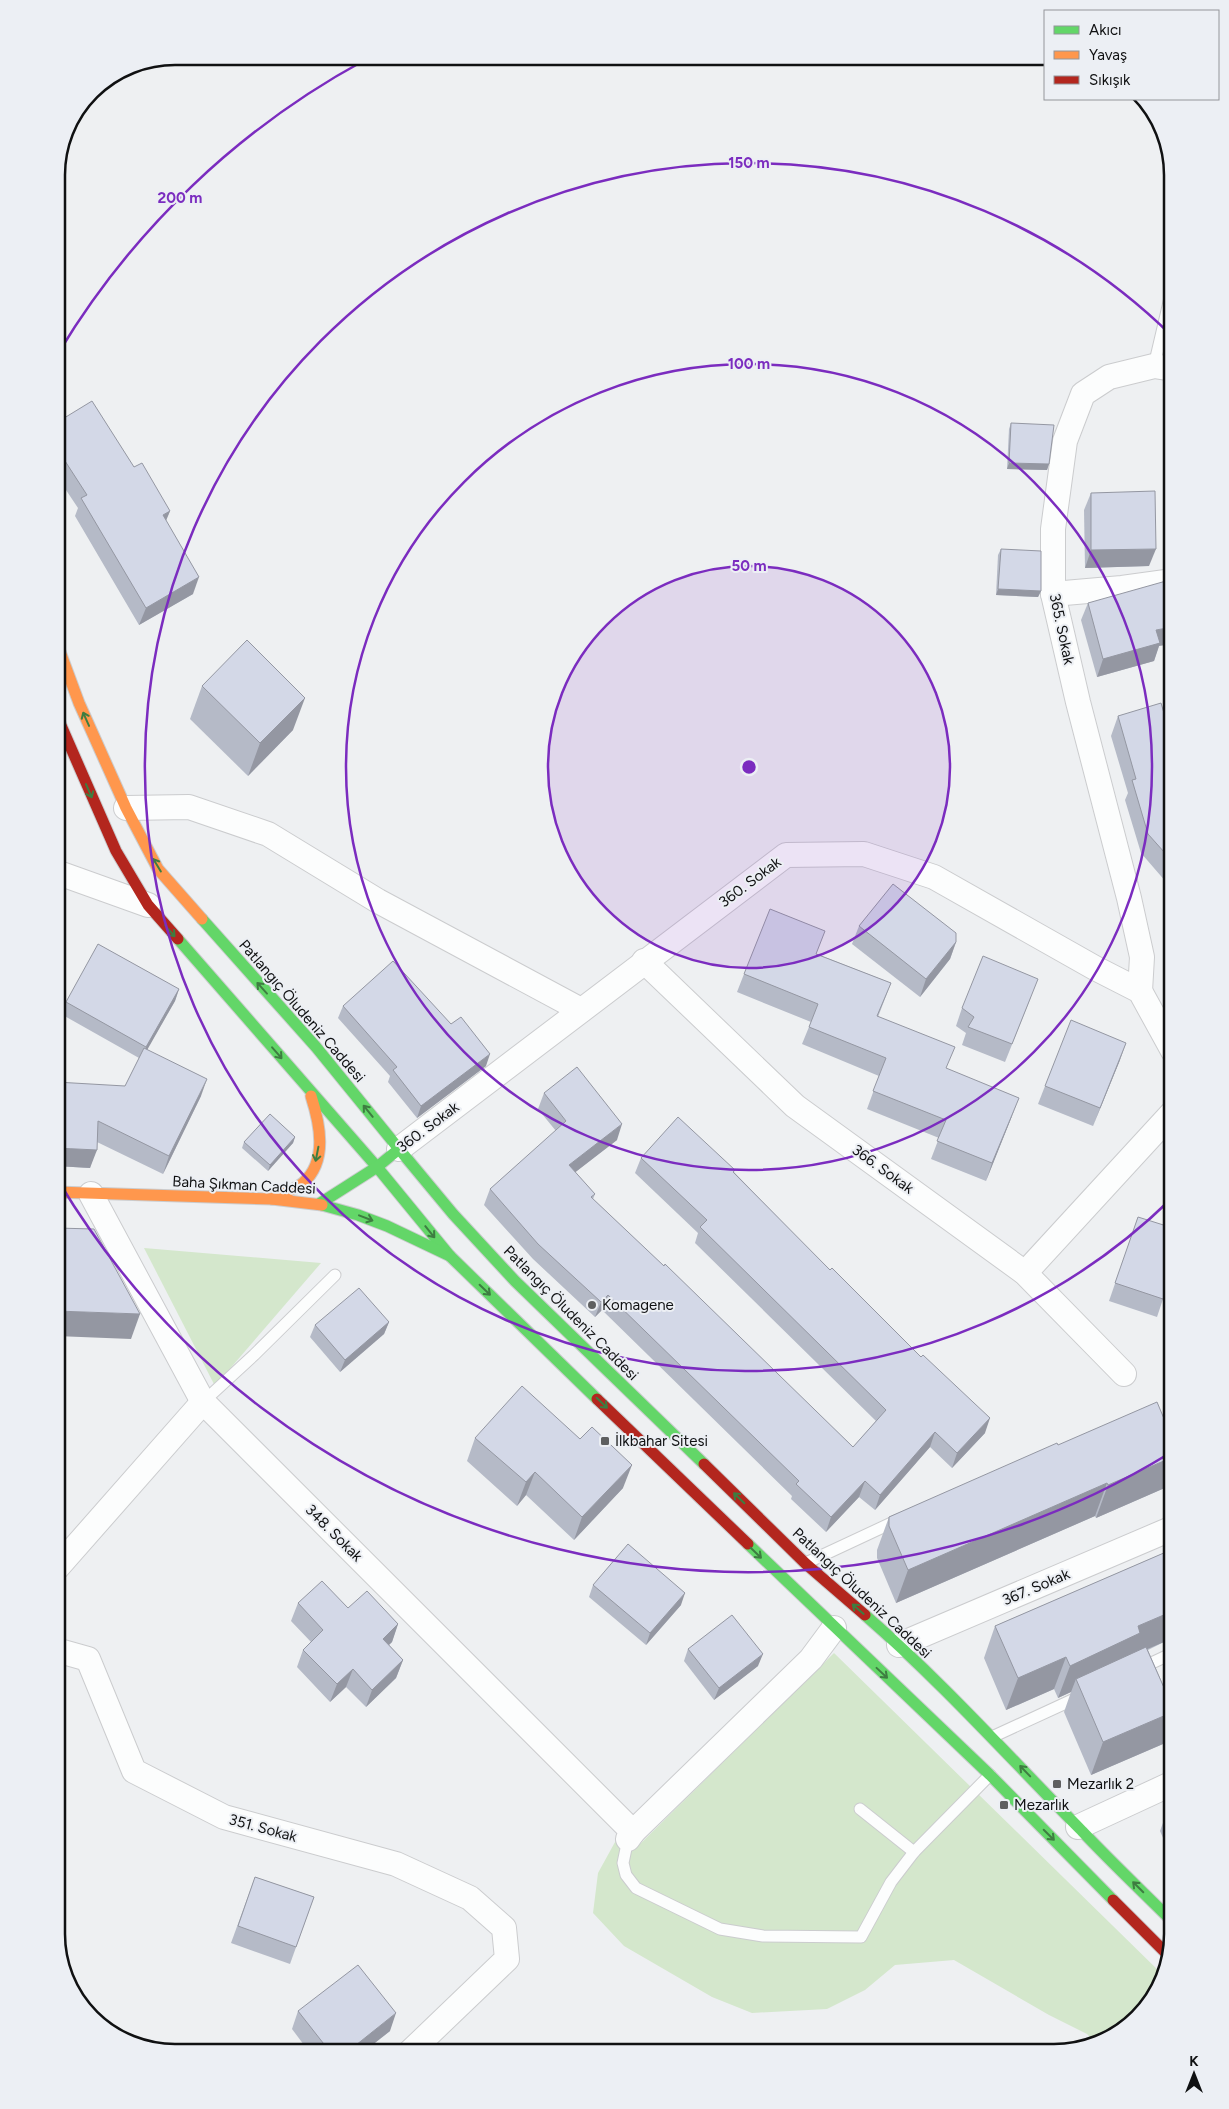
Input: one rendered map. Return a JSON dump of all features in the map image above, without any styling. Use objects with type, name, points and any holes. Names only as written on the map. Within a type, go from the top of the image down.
[{"type":"main road","name":"Patlangıç Öludeniz Caddesi","points":[[65,665],[79,703],[126,808],[158,869],[316,1047],[453,1214],[515,1281],[806,1564],[899,1645],[1164,1913]]},
{"type":"main road","points":[[65,741],[116,851],[148,905],[377,1167],[450,1256],[834,1628],[990,1775],[1163,1950]]},
{"type":"main road","points":[[272,1199],[304,1182],[313,1171],[316,1163],[320,1132],[317,1113],[309,1090]]},
{"type":"main road","name":"360. Sokak","points":[[319,1204],[377,1167],[399,1149]]},
{"type":"main road","name":"Baha Şıkman Caddesi","points":[[65,1193],[272,1199],[319,1204],[388,1226],[450,1256]]},
{"type":"street","name":"365. Sokak","points":[[1140,991],[1142,957],[1136,928],[1078,702],[1053,594],[1054,529],[1065,441],[1083,394],[1109,377],[1163,367]]},
{"type":"street","points":[[1053,594],[1164,582]]},
{"type":"street","points":[[126,808],[189,807],[268,834],[378,901],[581,1010]]},
{"type":"street","name":"360. Sokak","points":[[399,1149],[786,855],[864,854],[934,877],[1094,968],[1140,991]]},
{"type":"street","points":[[65,875],[148,905]]},
{"type":"street","name":"366. Sokak","points":[[644,961],[795,1106],[1025,1273],[1124,1374]]},
{"type":"street","points":[[1140,991],[1164,1034]]},
{"type":"street","points":[[1025,1273],[1164,1122]]},
{"type":"street","name":"348. Sokak","points":[[91,1194],[203,1402],[631,1836]]},
{"type":"street","points":[[65,1559],[203,1402]]},
{"type":"street","name":"367. Sokak","points":[[899,1645],[1164,1532]]},
{"type":"street","points":[[631,1836],[811,1659],[834,1628]]},
{"type":"street","name":"351. Sokak","points":[[65,1653],[88,1659],[134,1771],[224,1817],[396,1864],[470,1898],[504,1928],[507,1959],[418,2044]]},
{"type":"street","points":[[1078,1827],[1164,1788]]},
{"type":"lane","points":[[203,1402],[335,1275]]},
{"type":"lane","points":[[1139,1425],[1155,1422],[1164,1424]]},
{"type":"lane","points":[[806,1564],[905,1517]]},
{"type":"lane","points":[[1128,1674],[1164,1657]]},
{"type":"lane","points":[[992,1737],[1091,1691]]},
{"type":"lane","points":[[631,1836],[623,1862],[626,1876],[636,1888],[720,1929],[763,1936],[862,1937],[891,1882],[914,1852],[990,1775]]},
{"type":"lane","points":[[860,1809],[914,1852]]},
{"type":"green space","points":[[144,1248],[321,1263],[215,1386]]},
{"type":"green space","points":[[834,1653],[1158,1970],[1149,1989],[1132,2012],[1103,2033],[1090,2037],[954,1960],[895,1965],[865,1990],[827,2009],[752,2013],[712,1997],[624,1946],[593,1913],[598,1873],[620,1833],[638,1846]]},
{"type":"building","points":[[92,401],[134,467],[142,463],[170,511],[163,515],[199,577],[146,608],[81,498],[87,495],[65,461],[65,418]]},
{"type":"building","points":[[1011,423],[1054,425],[1049,464],[1009,463]]},
{"type":"building","points":[[1155,491],[1156,549],[1091,550],[1091,493]]},
{"type":"building","points":[[1001,549],[1041,551],[1041,591],[998,589]]},
{"type":"building","points":[[1164,582],[1164,629],[1156,630],[1160,643],[1103,659],[1088,603]]},
{"type":"building","points":[[247,640],[305,698],[260,743],[202,686]]},
{"type":"building","points":[[1161,703],[1164,713],[1164,852],[1148,834],[1132,780],[1136,779],[1118,716]]},
{"type":"building","points":[[893,884],[956,933],[956,942],[926,979],[859,926]]},
{"type":"building","points":[[770,909],[825,931],[816,954],[891,983],[877,1016],[955,1047],[946,1068],[1019,1098],[992,1163],[937,1141],[946,1120],[873,1091],[886,1058],[809,1027],[818,1004],[744,974]]},
{"type":"building","points":[[98,944],[179,989],[146,1047],[66,1002]]},
{"type":"building","points":[[983,956],[1038,979],[1012,1044],[968,1027],[974,1017],[962,1008]]},
{"type":"building","points":[[393,961],[451,1024],[461,1017],[490,1054],[421,1106],[393,1070],[397,1067],[343,1006]]},
{"type":"building","points":[[1071,1020],[1126,1043],[1100,1108],[1045,1086]]},
{"type":"building","points":[[144,1048],[207,1079],[169,1156],[98,1121],[97,1150],[65,1148],[65,1083],[125,1086]]},
{"type":"building","points":[[577,1067],[622,1124],[569,1165],[595,1194],[591,1197],[664,1266],[665,1264],[853,1447],[886,1410],[700,1227],[707,1220],[641,1158],[678,1117],[735,1170],[733,1172],[830,1270],[832,1268],[921,1357],[923,1355],[990,1418],[957,1453],[935,1432],[880,1495],[865,1481],[831,1517],[796,1484],[799,1481],[608,1295],[601,1302],[538,1244],[490,1189],[566,1121],[544,1093]]},
{"type":"building","points":[[270,1114],[295,1137],[270,1165],[244,1142]]},
{"type":"building","points":[[1138,1217],[1164,1225],[1163,1299],[1115,1283]]},
{"type":"building","points":[[65,1228],[94,1229],[140,1314],[65,1311]]},
{"type":"building","points":[[359,1288],[389,1322],[345,1360],[315,1325]]},
{"type":"building","points":[[522,1386],[580,1439],[592,1427],[632,1465],[582,1517],[535,1472],[526,1482],[475,1438]]},
{"type":"building","points":[[1157,1402],[1164,1419],[1164,1461],[1108,1485],[1107,1483],[908,1570],[889,1526],[889,1517],[1057,1443],[1058,1445]]},
{"type":"building","points":[[628,1544],[685,1593],[650,1633],[593,1585]]},
{"type":"building","points":[[1164,1553],[1164,1615],[1138,1626],[1140,1633],[1070,1666],[1066,1657],[1018,1678],[995,1626]]},
{"type":"building","points":[[322,1581],[348,1608],[367,1591],[398,1624],[383,1639],[403,1660],[372,1690],[353,1669],[337,1684],[303,1650],[323,1630],[298,1603]]},
{"type":"building","points":[[732,1615],[763,1654],[719,1688],[688,1649]]},
{"type":"building","points":[[1146,1647],[1164,1688],[1164,1716],[1103,1742],[1076,1679]]},
{"type":"building","points":[[255,1877],[314,1897],[296,1947],[238,1926]]},
{"type":"building","points":[[358,1965],[396,2013],[357,2044],[324,2044],[298,2011]]},
{"type":"traffic: fast","points":[[202,919],[316,1047],[399,1149]]},
{"type":"traffic: fast","points":[[178,939],[377,1167],[450,1256]]},
{"type":"traffic: fast","points":[[319,1204],[377,1167],[399,1149],[453,1214],[515,1281],[704,1464]]},
{"type":"traffic: fast","points":[[322,1205],[358,1215],[387,1226],[450,1256],[597,1399]]},
{"type":"traffic: fast","points":[[748,1544],[990,1775],[1113,1900]]},
{"type":"traffic: fast","points":[[865,1615],[949,1694],[1164,1913]]},
{"type":"traffic: slow","points":[[65,665],[79,703],[126,808],[158,869],[202,919]]},
{"type":"traffic: slow","points":[[272,1199],[303,1183],[311,1174],[316,1164],[320,1142],[317,1118],[311,1096]]},
{"type":"traffic: slow","points":[[65,1192],[272,1199],[322,1205]]},
{"type":"traffic: jam","points":[[65,735],[116,851],[148,905],[178,939]]},
{"type":"traffic: jam","points":[[597,1399],[748,1544]]},
{"type":"traffic: jam","points":[[704,1464],[806,1564],[865,1615]]},
{"type":"traffic: jam","points":[[1113,1900],[1163,1950]]},
{"type":"place","name":"Komagene","points":[[592,1305]]},
{"type":"place","name":"İlkbahar Sitesi","points":[[605,1441]]},
{"type":"place","name":"Mezarlık 2","points":[[1057,1784]]},
{"type":"place","name":"Mezarlık","points":[[1004,1805]]}]
